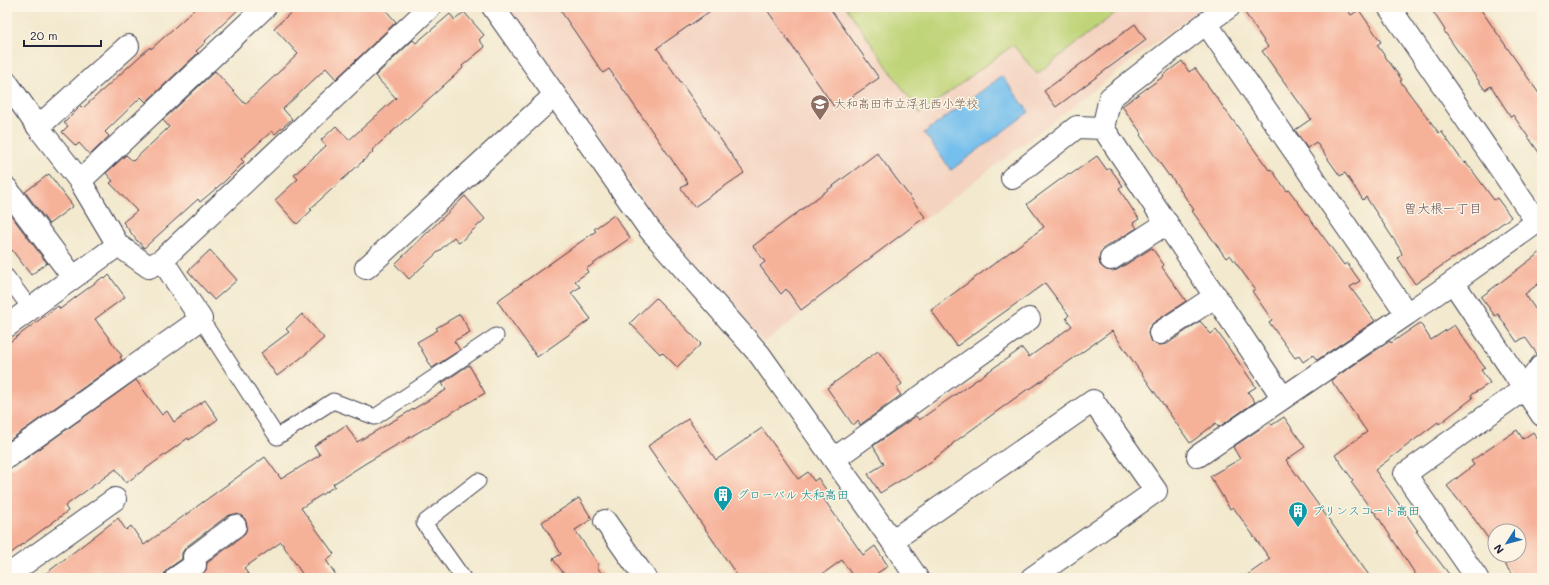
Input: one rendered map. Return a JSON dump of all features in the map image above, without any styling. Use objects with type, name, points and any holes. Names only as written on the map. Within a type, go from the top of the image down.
[{"type":"street","points":[[80,181],[265,7]]},
{"type":"street","points":[[7,83],[38,127],[80,181],[118,245],[149,267],[162,260],[430,7]]},
{"type":"street","points":[[493,7],[650,230],[760,355],[917,578]]},
{"type":"street","points":[[1229,7],[1206,23],[1110,98],[1103,128],[1283,398]]},
{"type":"street","points":[[1198,456],[1407,314],[1537,222],[1389,7]]},
{"type":"street","points":[[1206,23],[1407,314]]},
{"type":"street","points":[[38,127],[128,46]]},
{"type":"street","points":[[366,268],[555,94]]},
{"type":"street","points":[[1012,178],[1077,127],[1103,128]]},
{"type":"street","points":[[7,189],[73,276]]},
{"type":"street","points":[[1111,259],[1167,223]]},
{"type":"street","points":[[7,326],[73,276],[118,245]]},
{"type":"street","points":[[7,457],[201,319],[162,260]]},
{"type":"street","points":[[1453,282],[1542,415]]},
{"type":"street","points":[[1160,332],[1216,296]]},
{"type":"street","points":[[834,459],[1029,319]]},
{"type":"street","points":[[1477,578],[1405,474],[1524,389],[1542,365]]},
{"type":"street","points":[[892,541],[1093,401],[1156,491],[1032,578]]},
{"type":"street","points":[[7,576],[115,499]]},
{"type":"street","points":[[605,521],[645,578]]},
{"type":"street","points":[[176,578],[195,565],[194,557],[235,526]]},
{"type":"lane","points":[[7,277],[30,308]]},
{"type":"lane","points":[[201,319],[277,437],[333,401],[375,417],[496,336]]},
{"type":"lane","points":[[463,578],[424,523],[478,481]]},
{"type":"shaded area","name":"大和高田市立浮孔西小学校","points":[[510,7],[1202,7],[764,343],[665,232],[509,10]]},
{"type":"green space","points":[[846,7],[1123,7],[1037,74],[1013,45],[920,114]]},
{"type":"water","points":[[1002,76],[1029,112],[951,170],[924,133]]},
{"type":"building","points":[[197,7],[241,7],[205,41],[206,42],[196,51],[198,53],[146,102],[141,97],[105,132],[109,136],[90,155],[79,143],[76,146],[62,132],[68,126],[64,123],[81,106],[83,108],[150,47],[151,49]]},
{"type":"building","points":[[297,7],[383,7],[396,22],[336,79],[326,68],[283,109],[292,119],[275,134],[272,131],[241,159],[244,162],[226,180],[200,202],[198,199],[144,248],[123,222],[137,211],[110,183],[113,181],[106,173],[126,155],[133,161],[169,127],[163,120],[215,71],[245,104],[298,54],[274,28]]},
{"type":"building","points":[[558,7],[716,7],[657,48],[744,173],[694,207],[681,188],[688,183],[609,69],[603,73]]},
{"type":"building","points":[[765,7],[829,7],[879,78],[835,108]]},
{"type":"building","points":[[1241,7],[1346,7],[1351,15],[1359,10],[1381,42],[1377,45],[1402,80],[1400,81],[1439,133],[1441,131],[1464,163],[1466,162],[1494,200],[1497,198],[1511,217],[1453,259],[1415,284],[1398,258],[1402,254],[1400,249],[1366,197],[1363,200],[1345,173],[1340,176],[1316,142],[1307,148],[1295,130],[1311,119],[1262,51],[1268,47]]},
{"type":"building","points":[[1430,7],[1479,7],[1542,98],[1542,157],[1513,115],[1511,117],[1491,86],[1485,90],[1444,31],[1445,30]]},
{"type":"building","points":[[464,12],[484,35],[479,40],[485,47],[462,66],[463,68],[372,150],[373,152],[310,209],[312,210],[297,224],[275,200],[298,179],[294,175],[326,146],[321,140],[336,126],[349,140],[396,98],[375,76],[413,40],[416,43],[450,14],[455,20]]},
{"type":"building","points":[[1135,24],[1146,40],[1056,107],[1044,91]]},
{"type":"building","points":[[1182,61],[1189,72],[1195,68],[1269,170],[1271,169],[1287,191],[1289,190],[1344,265],[1347,263],[1360,281],[1350,287],[1375,321],[1317,360],[1313,355],[1303,362],[1299,356],[1295,358],[1269,322],[1272,320],[1252,291],[1255,289],[1230,255],[1226,258],[1192,211],[1194,210],[1170,175],[1169,176],[1140,135],[1142,134],[1122,106]]},
{"type":"building","points":[[877,153],[925,217],[801,310],[786,289],[781,294],[760,266],[765,262],[753,246]]},
{"type":"building","points":[[1097,156],[1107,170],[1110,168],[1123,186],[1119,189],[1139,219],[1133,223],[1137,228],[1104,248],[1100,253],[1100,265],[1106,270],[1117,270],[1152,248],[1164,265],[1162,267],[1186,301],[1153,323],[1149,328],[1148,333],[1150,340],[1155,344],[1167,344],[1200,321],[1211,334],[1216,330],[1256,387],[1248,392],[1255,402],[1219,427],[1216,423],[1190,443],[1112,331],[1030,389],[1029,388],[952,444],[932,461],[880,493],[868,474],[884,464],[873,446],[916,416],[919,420],[1022,348],[1029,357],[1072,326],[1066,318],[1069,315],[1045,283],[957,346],[931,310],[1044,227],[1027,204],[1069,173],[1070,175]]},
{"type":"building","points":[[49,174],[73,206],[49,224],[25,192]]},
{"type":"building","points":[[465,196],[485,219],[459,243],[454,237],[409,279],[395,264]]},
{"type":"building","points":[[7,210],[47,263],[31,275],[12,250],[7,254]]},
{"type":"building","points":[[614,215],[630,238],[586,269],[588,272],[575,281],[580,287],[571,293],[591,319],[537,357],[497,301],[596,231],[594,229]]},
{"type":"building","points":[[210,250],[237,280],[214,300],[188,271]]},
{"type":"building","points":[[1542,251],[1542,281],[1525,294],[1542,319],[1542,353],[1537,354],[1525,337],[1517,342],[1498,314],[1495,316],[1481,297]]},
{"type":"building","points":[[109,275],[125,297],[95,319],[122,356],[120,357],[122,360],[7,442],[7,344],[58,306],[60,309],[103,277],[105,279]]},
{"type":"building","points":[[656,298],[701,344],[677,367],[662,352],[660,354],[630,323]]},
{"type":"building","points":[[302,314],[324,338],[277,376],[261,353],[289,332],[286,329]]},
{"type":"building","points":[[460,314],[470,332],[454,341],[460,350],[432,368],[417,342],[438,330],[436,328]]},
{"type":"building","points":[[1420,323],[1431,340],[1454,325],[1485,368],[1481,370],[1490,383],[1471,395],[1473,398],[1439,424],[1438,422],[1375,470],[1418,531],[1416,531],[1452,578],[1418,578],[1374,511],[1373,512],[1351,482],[1353,480],[1335,455],[1367,432],[1331,380],[1390,341],[1391,343]]},
{"type":"building","points":[[878,351],[902,384],[896,389],[901,395],[860,425],[858,421],[853,425],[827,388]]},
{"type":"building","points":[[469,365],[485,393],[366,463],[333,484],[335,486],[301,508],[334,554],[326,560],[338,578],[305,578],[281,542],[244,568],[251,578],[198,578],[206,570],[207,563],[243,536],[246,531],[247,525],[245,519],[240,515],[234,514],[227,516],[186,547],[182,553],[182,559],[165,572],[164,578],[40,578],[118,518],[126,530],[131,526],[144,545],[265,457],[281,479],[320,455],[314,446],[346,425],[357,442],[446,390],[442,383]]},
{"type":"building","points":[[136,380],[162,415],[167,411],[174,422],[205,400],[218,419],[189,440],[188,438],[126,483],[116,469],[65,506],[68,511],[7,556],[7,469],[14,467]]},
{"type":"building","points":[[1284,417],[1305,447],[1286,460],[1371,578],[1243,578],[1270,559],[1233,507],[1230,509],[1210,476],[1240,459],[1233,447],[1270,422],[1272,425]]},
{"type":"building","points":[[688,419],[716,460],[762,428],[798,479],[808,472],[814,481],[818,478],[829,494],[823,498],[863,555],[875,546],[888,566],[870,578],[854,578],[842,560],[817,578],[739,578],[648,446]]},
{"type":"building","points":[[1517,430],[1523,439],[1533,432],[1542,446],[1542,578],[1514,578],[1504,563],[1527,563],[1527,523],[1487,523],[1487,537],[1465,506],[1464,507],[1447,486],[1474,465],[1471,461]]},
{"type":"building","points":[[579,498],[592,519],[575,530],[599,565],[597,567],[605,578],[567,578],[553,559],[561,554],[542,522]]},
{"type":"place","name":"大和高田市立浮孔西小学校","points":[[820,121]]},
{"type":"place","name":"グローバル 大和高田","points":[[723,512]]},
{"type":"place","name":"プリンスコート高田","points":[[1298,528]]},
{"type":"district","name":"曽大根一丁目","points":[[1443,208]]}]
